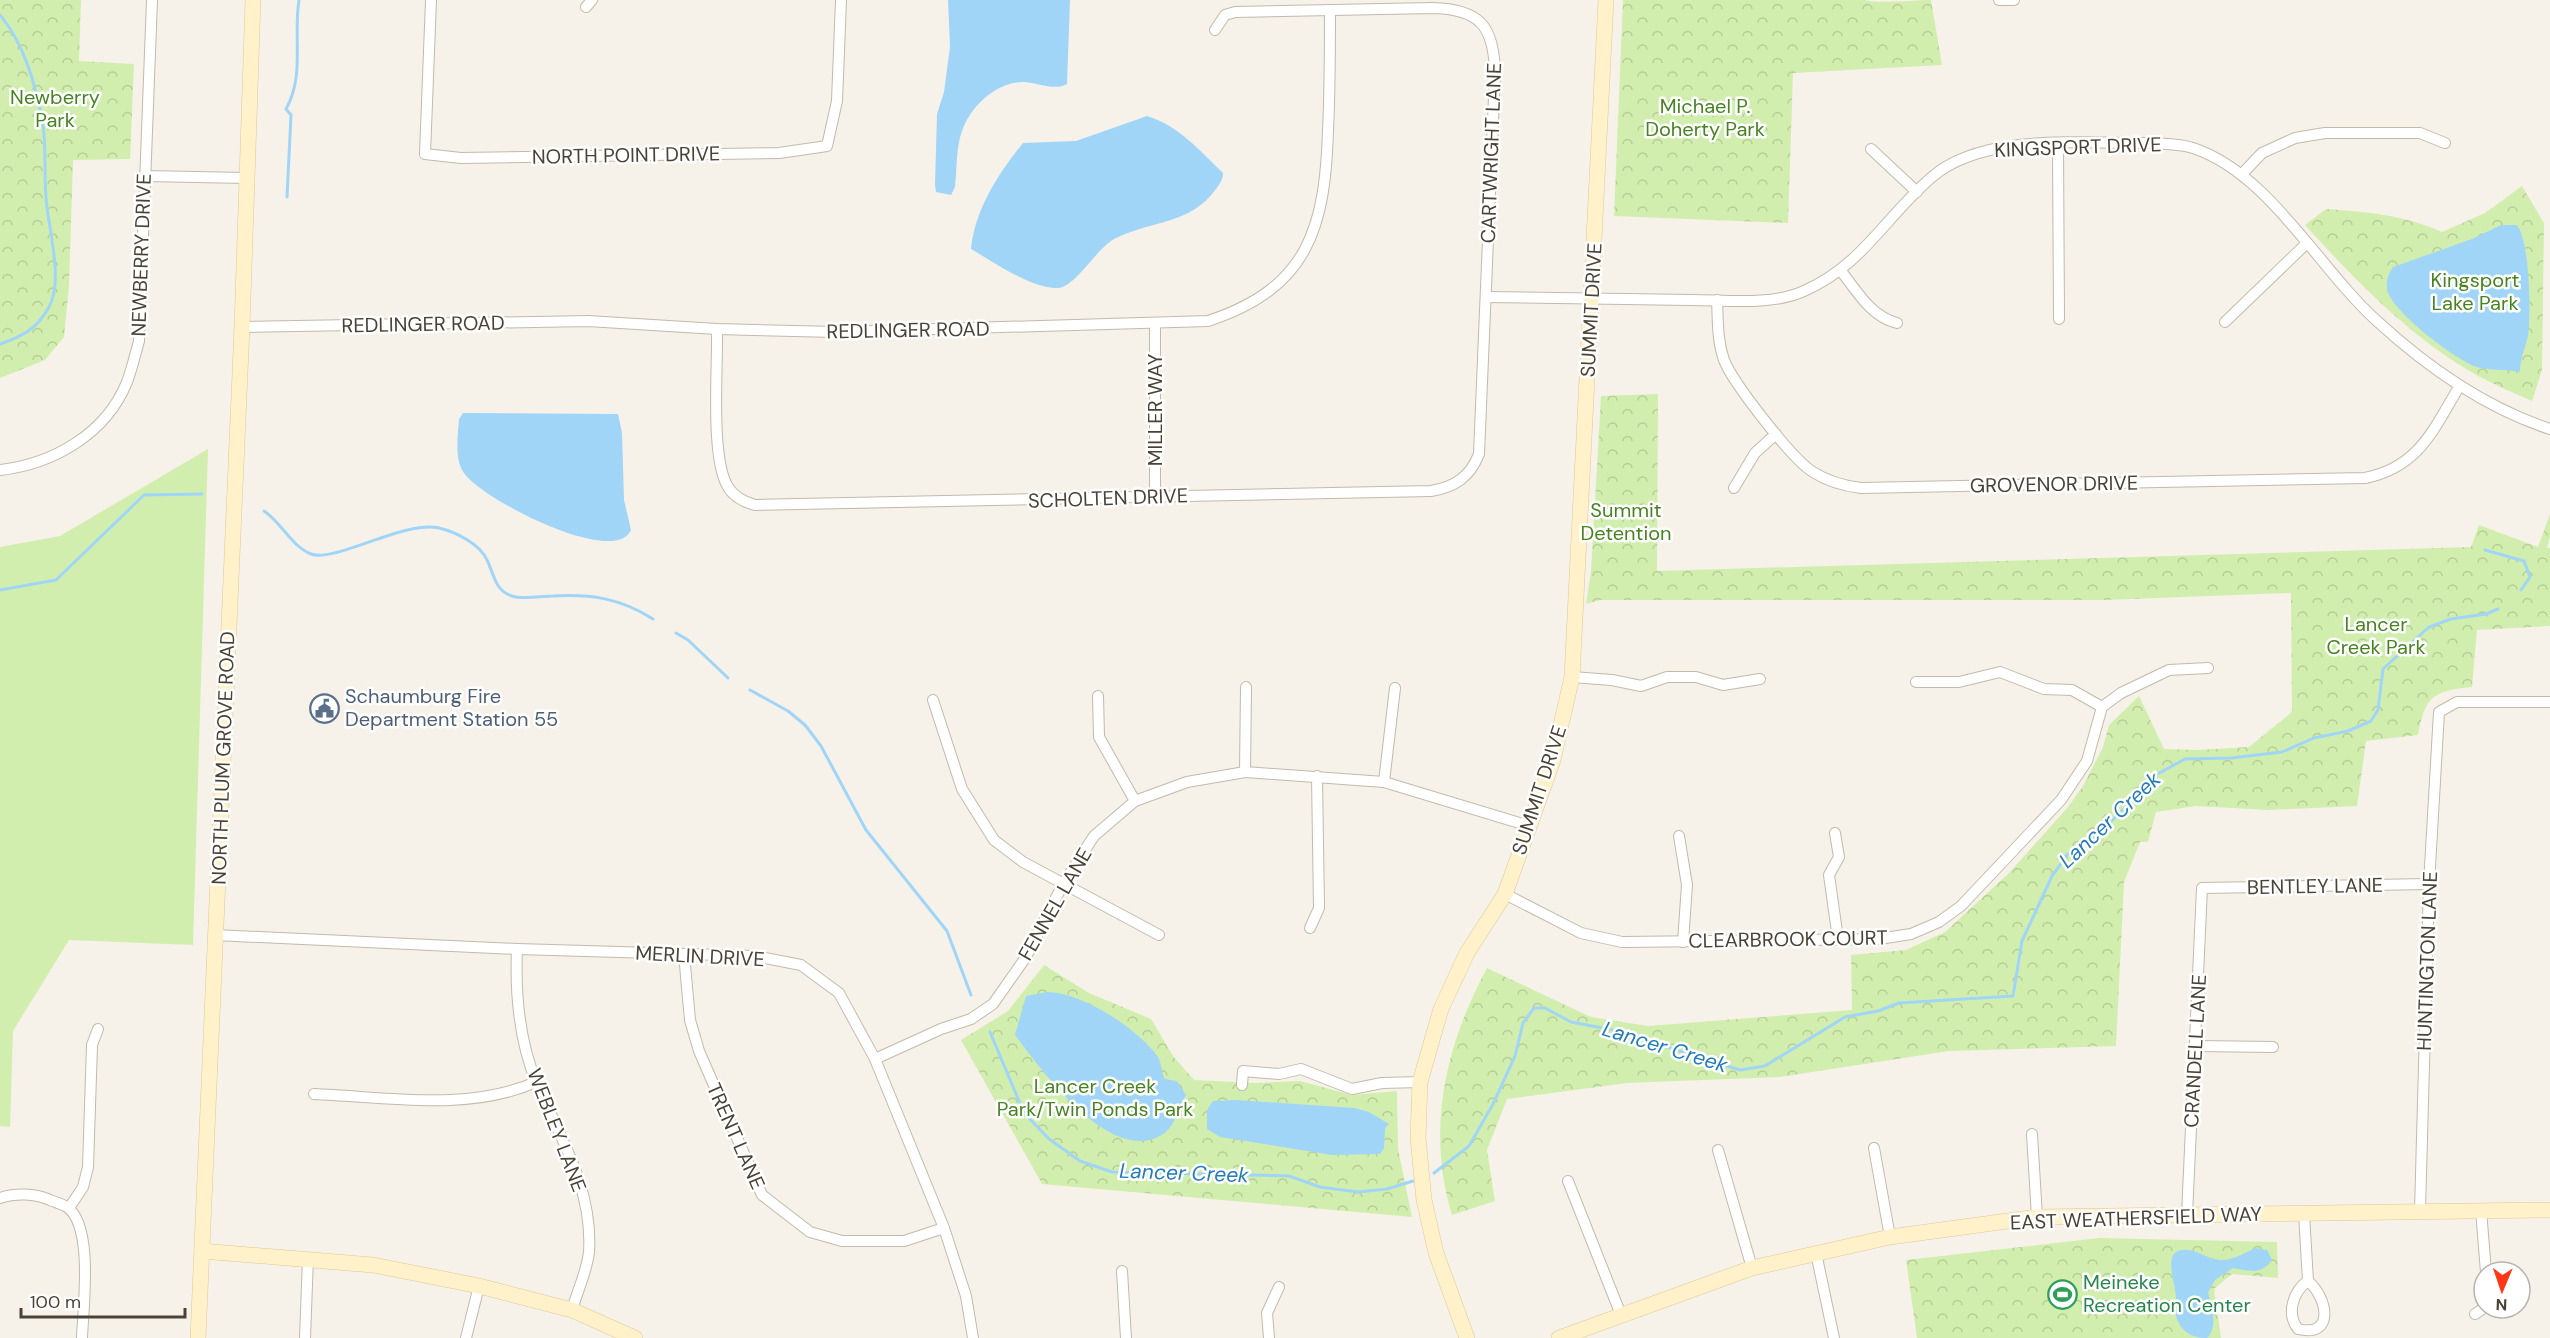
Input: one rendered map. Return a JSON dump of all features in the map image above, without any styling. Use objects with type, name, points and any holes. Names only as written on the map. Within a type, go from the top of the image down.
[{"type":"street","name":"NEWBERRY DRIVE","points":[[0,470],[28,467],[68,449],[107,416],[127,382],[139,341],[152,0]]},
{"type":"street","name":"NORTH PLUM GROVE ROAD","points":[[198,1338],[242,327],[253,0]]},
{"type":"street","name":"NORTH POINT DRIVE","points":[[431,0],[425,154],[460,158],[779,153],[827,146],[837,101],[841,0]]},
{"type":"street","name":"SUMMIT DRIVE","points":[[1467,1338],[1436,1253],[1424,1200],[1418,1138],[1420,1082],[1442,1006],[1467,953],[1505,894],[1553,760],[1572,677],[1606,0]]},
{"type":"street","points":[[1999,0],[2014,0]]},
{"type":"street","name":"CARTWRIGHT LANE","points":[[1215,30],[1225,15],[1235,12],[1454,8],[1473,15],[1487,30],[1495,54],[1486,297]]},
{"type":"street","name":"REDLINGER ROAD","points":[[242,327],[588,321],[717,329],[836,332],[1208,321],[1236,312],[1265,295],[1286,276],[1305,251],[1318,222],[1325,191],[1330,10]]},
{"type":"street","points":[[2242,174],[2262,153],[2295,138],[2325,133],[2420,133],[2445,143]]},
{"type":"street","name":"KINGSPORT DRIVE","points":[[1486,297],[1717,300],[1785,297],[1803,292],[1841,271],[1856,259],[1917,192],[1952,163],[1977,152],[2010,145],[2174,145],[2192,148],[2242,174],[2376,321],[2460,387],[2550,429]]},
{"type":"street","points":[[2058,145],[2059,319]]},
{"type":"street","points":[[1871,149],[1917,192]]},
{"type":"street","points":[[145,176],[247,178]]},
{"type":"street","points":[[2225,322],[2307,243]]},
{"type":"street","points":[[1841,271],[1870,308],[1886,320],[1897,323]]},
{"type":"street","name":"SCHOLTEN DRIVE","points":[[717,329],[719,456],[729,489],[747,503],[765,505],[951,502],[1431,491],[1451,486],[1469,475],[1479,454],[1486,297]]},
{"type":"street","name":"GROVENOR DRIVE","points":[[1717,300],[1718,334],[1725,362],[1776,434],[1814,472],[1836,483],[1862,488],[2343,480],[2377,475],[2399,466],[2414,455],[2426,441],[2460,387]]},
{"type":"street","name":"MILLER WAY","points":[[1155,324],[1155,496]]},
{"type":"street","points":[[1734,488],[1755,453],[1776,434]]},
{"type":"street","points":[[1916,682],[1959,682],[2000,672],[2044,689],[2072,690],[2102,707],[2121,693],[2169,670],[2208,668]]},
{"type":"street","points":[[1572,677],[1641,686],[1667,677],[1696,677],[1723,685],[1760,679]]},
{"type":"street","points":[[1245,772],[1246,687]]},
{"type":"street","points":[[1384,782],[1395,688]]},
{"type":"street","points":[[1098,696],[1099,737],[1135,801]]},
{"type":"street","points":[[933,700],[962,789],[993,840],[1023,862],[1159,935]]},
{"type":"street","name":"HUNTINGTON LANE","points":[[2420,1211],[2429,884],[2439,712],[2457,702],[2550,702]]},
{"type":"street","name":"CLEARBROOK COURT","points":[[1505,894],[1581,933],[1622,942],[1879,939],[1911,934],[1939,922],[1961,906],[2061,800],[2087,761],[2102,707]]},
{"type":"street","name":"FENNEL LANE","points":[[875,1059],[941,1029],[970,1019],[993,1004],[1026,957],[1063,884],[1094,836],[1135,801],[1186,782],[1245,772],[1384,782],[1529,826]]},
{"type":"street","points":[[1310,928],[1319,908],[1317,776]]},
{"type":"street","points":[[1835,833],[1839,857],[1829,875],[1838,939]]},
{"type":"street","points":[[1679,836],[1687,885],[1683,942]]},
{"type":"street","name":"BENTLEY LANE","points":[[2202,888],[2429,884]]},
{"type":"street","name":"CRANDELL LANE","points":[[2187,1215],[2202,888]]},
{"type":"street","name":"MERLIN DRIVE","points":[[215,935],[517,949],[755,956],[801,965],[839,993],[875,1059],[944,1227],[966,1296],[973,1338]]},
{"type":"street","name":"WEBLEY LANE","points":[[517,949],[515,987],[518,1019],[536,1082],[570,1152],[584,1192],[589,1253],[572,1310]]},
{"type":"street","name":"TRENT LANE","points":[[684,954],[690,1020],[699,1051],[762,1195],[810,1232],[842,1241],[873,1243],[904,1241],[944,1227]]},
{"type":"street","points":[[69,1208],[83,1187],[88,1167],[92,1045],[98,1029]]},
{"type":"street","points":[[2196,1046],[2273,1047]]},
{"type":"street","points":[[1242,1085],[1243,1071],[1279,1074],[1301,1069],[1352,1089],[1382,1083],[1420,1082]]},
{"type":"street","points":[[314,1094],[452,1100],[510,1093],[536,1082]]},
{"type":"street","points":[[2032,1134],[2037,1218]]},
{"type":"street","points":[[1874,1148],[1890,1238]]},
{"type":"street","points":[[1718,1149],[1752,1268]]},
{"type":"street","points":[[1568,1182],[1621,1315]]},
{"type":"street","points":[[0,1198],[9,1195],[40,1196],[69,1208],[81,1231],[85,1255],[82,1338]]},
{"type":"street","points":[[2481,1210],[2485,1260]]},
{"type":"street","name":"EAST WEATHERSFIELD WAY","points":[[1559,1338],[1752,1268],[1890,1238],[2037,1218],[2550,1210]]},
{"type":"street","points":[[2304,1214],[2307,1281],[2317,1289],[2323,1301],[2325,1317],[2323,1324],[2312,1332],[2298,1329],[2293,1312],[2293,1299],[2298,1288],[2307,1281]]},
{"type":"street","points":[[202,1251],[373,1265],[479,1286],[572,1310],[635,1338]]},
{"type":"street","points":[[1816,1253],[1834,1338]]},
{"type":"street","points":[[305,1338],[308,1258]]},
{"type":"street","points":[[1122,1271],[1126,1338]]},
{"type":"street","points":[[466,1338],[479,1286]]},
{"type":"street","points":[[1269,1338],[1268,1313],[1279,1287]]},
{"type":"green space","name":"Newberry Park","points":[[0,0],[81,0],[79,61],[134,64],[130,159],[73,160],[69,286],[64,337],[45,360],[0,378]]},
{"type":"green space","name":"Michael P. Doherty Park","points":[[1623,0],[1865,0],[1887,2],[1931,0],[1942,65],[1793,73],[1788,223],[1614,216]]},
{"type":"green space","name":"Kingsport Lake Park","points":[[2522,186],[2544,223],[2542,370],[2532,401],[2478,376],[2430,344],[2365,288],[2305,225],[2326,209],[2399,218],[2442,232],[2485,213]]},
{"type":"green space","name":"Lancer Creek Park","points":[[1658,394],[1657,571],[2471,547],[2479,525],[2538,547],[2550,514],[2550,536],[2547,548],[2550,548],[2550,626],[2477,630],[2472,687],[2448,691],[2433,698],[2424,712],[2418,735],[2366,741],[2357,806],[2268,810],[2196,806],[2156,812],[2148,842],[2140,842],[2124,882],[2116,1046],[1949,1051],[1780,1077],[1627,1083],[1507,1099],[1487,1150],[1495,1201],[1452,1215],[1444,1183],[1441,1151],[1444,1088],[1460,1027],[1487,968],[1591,1017],[1648,1026],[1852,1010],[1851,955],[1906,950],[1945,932],[2009,873],[2068,807],[2083,786],[2103,747],[2109,725],[2139,696],[2164,749],[2249,747],[2292,712],[2291,593],[2104,600],[1600,600],[1586,604],[1591,572],[1601,396]]},
{"type":"green space","points":[[208,449],[193,945],[69,940],[13,1031],[10,1127],[0,1126],[0,547],[60,536]]},
{"type":"green space","name":"Lancer Creek Park/Twin Ponds Park","points":[[1044,965],[1089,993],[1151,1019],[1173,1056],[1194,1080],[1256,1083],[1300,1081],[1352,1095],[1397,1091],[1398,1149],[1412,1217],[1042,1184],[961,1040],[1008,1011]]},
{"type":"green space","points":[[2099,1238],[2277,1242],[2278,1278],[2232,1274],[2214,1289],[2221,1338],[1917,1338],[1906,1260]]},
{"type":"water","points":[[948,0],[1070,0],[1067,84],[1052,87],[1025,82],[1015,83],[987,96],[966,121],[960,137],[955,187],[951,195],[936,192],[935,185],[937,114],[944,92],[950,47]]},
{"type":"water","points":[[1147,116],[1179,132],[1223,173],[1222,180],[1206,201],[1183,216],[1116,238],[1101,249],[1072,281],[1058,288],[1025,280],[971,249],[977,220],[989,193],[1023,143],[1076,141]]},
{"type":"water","points":[[2501,225],[2517,225],[2525,246],[2529,326],[2520,372],[2479,368],[2452,354],[2410,320],[2390,297],[2387,288],[2388,276],[2393,267],[2472,239]]},
{"type":"water","points":[[463,413],[618,414],[622,433],[624,500],[631,530],[620,539],[600,541],[547,525],[494,498],[475,484],[461,467],[458,440],[459,419]]},
{"type":"water","points":[[1047,992],[1076,998],[1092,1005],[1123,1024],[1149,1046],[1158,1057],[1165,1079],[1177,1081],[1186,1095],[1174,1122],[1167,1131],[1143,1141],[1122,1138],[1101,1127],[1060,1091],[1015,1035],[1026,996]]},
{"type":"water","points":[[1236,1100],[1355,1108],[1369,1112],[1389,1124],[1385,1128],[1384,1148],[1380,1154],[1332,1155],[1220,1137],[1207,1129],[1207,1110],[1213,1101]]},
{"type":"water","points":[[2256,1248],[2267,1250],[2272,1260],[2268,1265],[2255,1271],[2233,1268],[2215,1280],[2208,1292],[2213,1328],[2207,1338],[2197,1337],[2184,1330],[2175,1313],[2176,1300],[2171,1266],[2174,1254],[2180,1250],[2189,1250],[2225,1260]]},
{"type":"waterway","points":[[287,197],[291,115],[286,109],[292,96],[297,70],[299,0]]},
{"type":"waterway","points":[[0,15],[23,53],[40,110],[44,135],[46,197],[55,272],[53,297],[40,321],[22,335],[0,344]]},
{"type":"waterway","points":[[0,590],[56,580],[144,495],[202,494]]},
{"type":"waterway","points":[[264,511],[298,546],[311,554],[336,553],[408,530],[425,527],[439,528],[453,532],[479,549],[484,554],[498,586],[506,594],[521,598],[567,596],[605,599],[629,606],[653,619]]},
{"type":"waterway","points":[[2485,550],[2524,561],[2530,577],[2521,590]]},
{"type":"waterway","name":"Lancer Creek","points":[[1434,1173],[1469,1146],[1493,1104],[1515,1056],[1523,1023],[1534,1008],[1545,1008],[1571,1022],[1613,1030],[1740,1070],[1765,1066],[1845,1017],[1878,1011],[1899,1003],[2013,996],[2022,941],[2052,876],[2068,854],[2097,835],[2128,805],[2150,778],[2185,759],[2231,758],[2282,752],[2314,738],[2348,731],[2371,721],[2378,710],[2383,669],[2429,627],[2451,619],[2486,614],[2498,609]]},
{"type":"waterway","points":[[676,633],[688,640],[728,678]]},
{"type":"waterway","points":[[750,690],[788,711],[805,725],[821,746],[866,830],[947,931],[971,995]]},
{"type":"waterway","name":"Lancer Creek","points":[[990,1032],[1024,1113],[1049,1139],[1080,1161],[1112,1172],[1289,1176],[1320,1187],[1358,1192],[1387,1189],[1413,1181]]},
{"type":"place","name":"Schaumburg Fire Department Station 55","points":[[324,708]]},
{"type":"place","name":"Meineke Recreation Center","points":[[2062,1294]]},
{"type":"park label","name":"Summit Detention","points":[[1626,522]]}]
